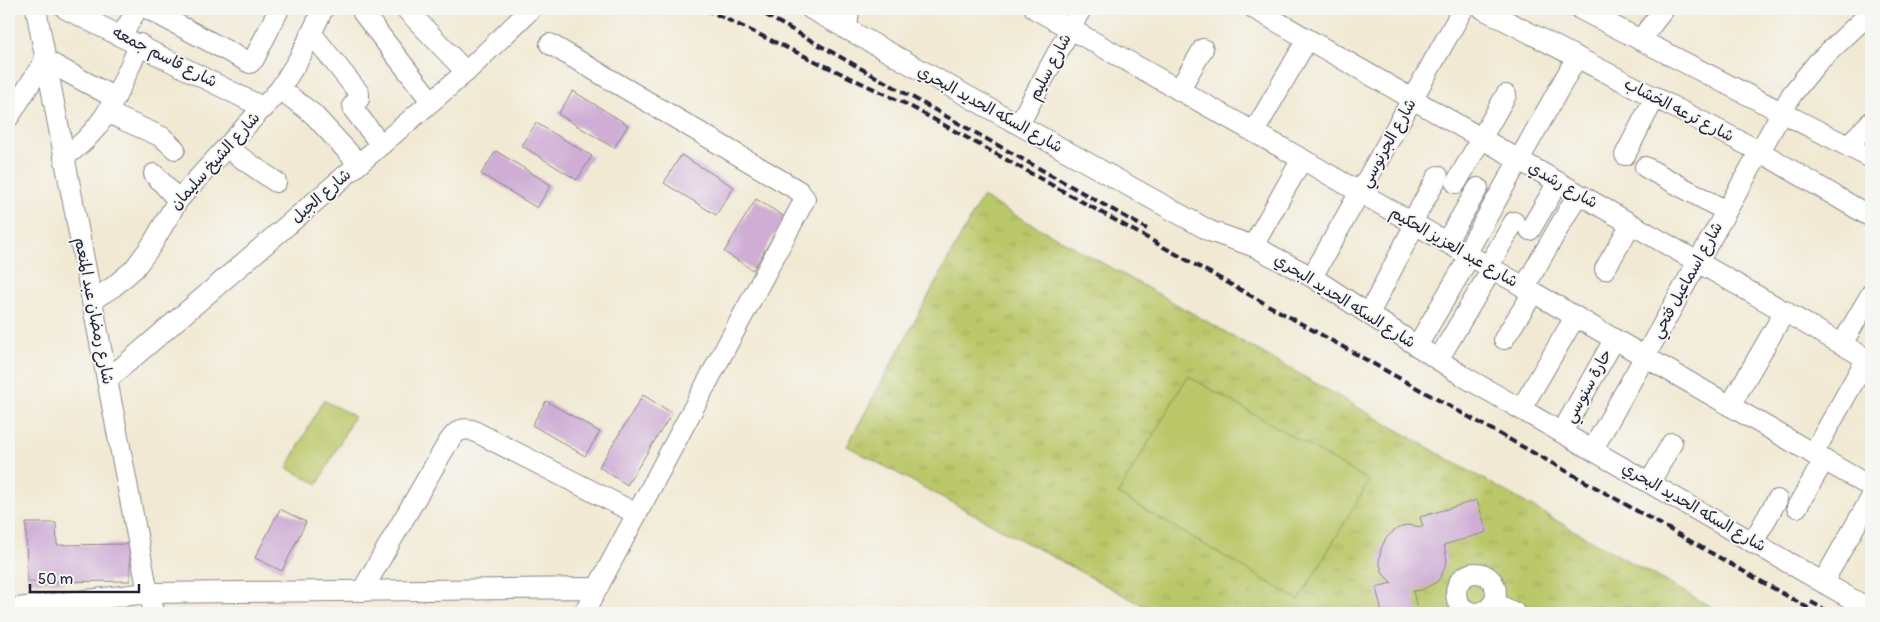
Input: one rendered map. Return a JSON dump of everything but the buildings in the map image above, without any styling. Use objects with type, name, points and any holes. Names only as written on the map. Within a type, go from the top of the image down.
[{"type":"street","points":[[64,157],[89,138],[112,106],[131,39],[136,9]]},
{"type":"street","points":[[148,9],[250,63],[254,59],[276,10]]},
{"type":"street","name":"شارع الشيخ سليمان","points":[[92,300],[113,288],[134,269],[178,200],[280,89],[300,57],[323,9]]},
{"type":"street","points":[[406,9],[466,72]]},
{"type":"street","name":"شارع الجبل","points":[[107,380],[466,72],[531,9]]},
{"type":"street","name":"شارع السكه الحديد البحري","points":[[811,9],[1210,231],[1253,246],[1312,277],[1438,360],[1871,610]]},
{"type":"street","points":[[848,9],[848,30]]},
{"type":"street","name":"شارع عبد العزيز الحكيم","points":[[1035,9],[1302,158],[1614,340],[1870,486]]},
{"type":"street","name":"شارع سليم","points":[[1019,124],[1081,9]]},
{"type":"street","name":"شارع رشدي","points":[[1255,9],[1869,360]]},
{"type":"street","name":"شارع الجرنوسي","points":[[1312,277],[1463,9]]},
{"type":"street","name":"شارع ترعه الخشاب","points":[[1484,9],[1655,96],[1759,152],[1871,218]]},
{"type":"street","points":[[1581,9],[1613,16],[1640,40],[1871,158]]},
{"type":"street","points":[[1640,40],[1664,9]]},
{"type":"street","name":"شارع قاسم جمعه","points":[[79,11],[264,108]]},
{"type":"street","name":"شارع رمضان عبد المنعم","points":[[40,12],[45,60],[148,594],[155,613]]},
{"type":"street","name":"شارع اسماعيل فتحي","points":[[1593,449],[1782,111],[1818,63],[1871,12]]},
{"type":"street","points":[[363,13],[432,101]]},
{"type":"street","points":[[312,34],[358,91],[359,99],[353,105],[354,110],[381,145]]},
{"type":"street","points":[[1254,132],[1307,40]]},
{"type":"street","points":[[550,44],[799,191],[805,199],[584,613]]},
{"type":"street","points":[[1179,90],[1203,49]]},
{"type":"street","points":[[1417,346],[1518,160],[1577,57]]},
{"type":"street","points":[[9,117],[45,60],[112,106],[162,137],[175,149]]},
{"type":"street","points":[[280,89],[318,119],[359,164]]},
{"type":"street","points":[[1369,314],[1414,223],[1481,138],[1506,95]]},
{"type":"street","points":[[1625,155],[1655,96]]},
{"type":"street","points":[[1848,145],[1871,122]]},
{"type":"street","points":[[227,148],[276,182]]},
{"type":"street","points":[[1253,246],[1302,158]]},
{"type":"street","points":[[1645,167],[1726,211]]},
{"type":"street","points":[[154,174],[178,200]]},
{"type":"street","points":[[1438,360],[1490,268],[1558,182]]},
{"type":"street","points":[[1446,242],[1478,188]]},
{"type":"street","points":[[1504,338],[1578,194]]},
{"type":"street","points":[[1605,270],[1631,224]]},
{"type":"street","points":[[1842,344],[1871,294]]},
{"type":"street","points":[[1730,406],[1785,311]]},
{"type":"street","points":[[1521,409],[1575,317]]},
{"type":"street","name":"حارة سنوسي","points":[[1562,432],[1614,340]]},
{"type":"street","points":[[1797,507],[1819,457],[1869,360]]},
{"type":"street","points":[[362,591],[446,446],[456,432],[463,428],[472,430],[636,514]]},
{"type":"street","points":[[1650,482],[1672,443]]},
{"type":"street","points":[[1823,582],[1870,486]]},
{"type":"street","points":[[1753,542],[1777,500]]},
{"type":"street","points":[[9,609],[148,594],[597,588]]},
{"type":"street","points":[[1482,609],[1515,613]]},
{"type":"green space","points":[[982,197],[1168,299],[1722,613],[1157,613],[847,446]]},
{"type":"green space","points":[[1188,376],[1369,481],[1299,600],[1118,494]]},
{"type":"green space","points":[[323,400],[354,416],[318,484],[287,468]]},
{"type":"green space","points":[[241,611],[283,611],[283,613],[241,613]]},
{"type":"railway","points":[[705,9],[908,105],[1586,482],[1817,613]]},
{"type":"railway","points":[[755,9],[1147,229]]},
{"type":"railway","points":[[1811,602],[1831,613]]}]
